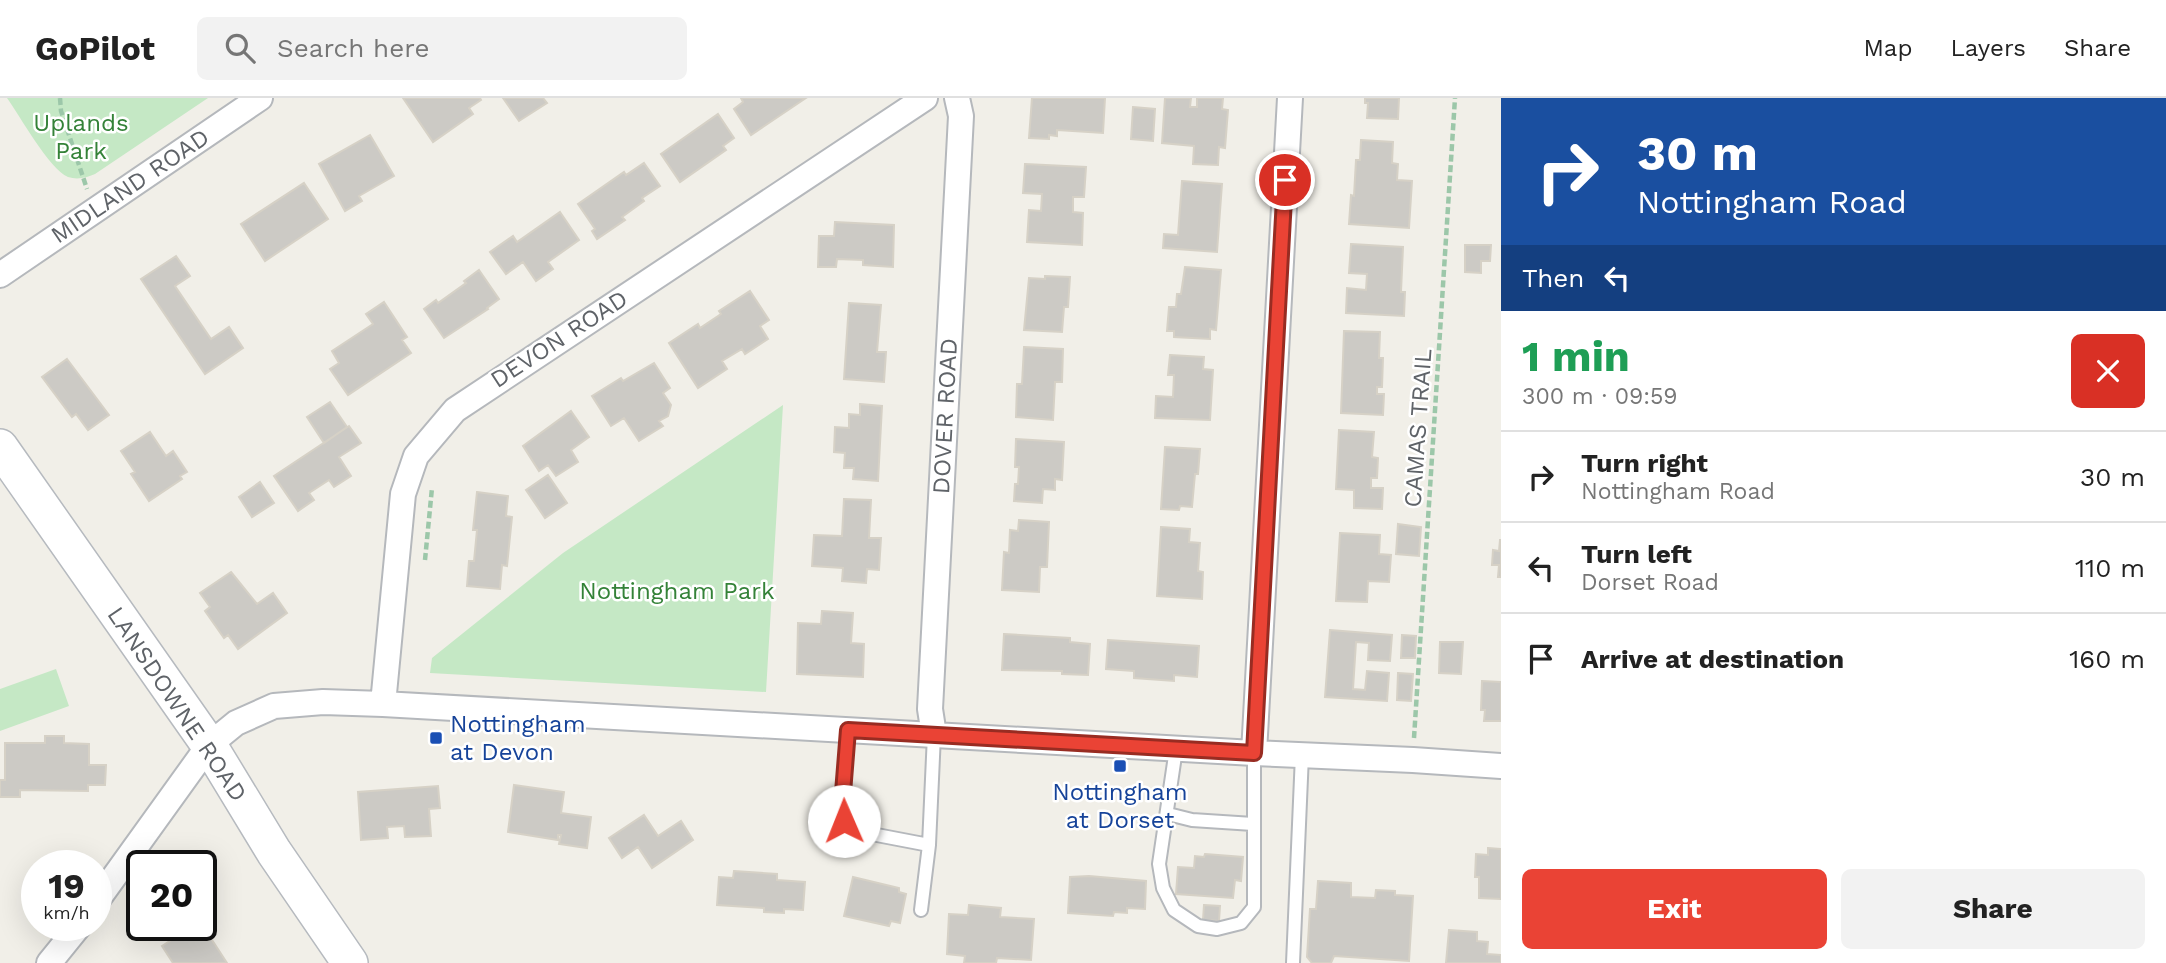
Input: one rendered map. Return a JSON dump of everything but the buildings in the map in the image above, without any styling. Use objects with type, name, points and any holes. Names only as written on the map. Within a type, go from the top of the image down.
[{"type":"street","name":"MIDLAND ROAD","points":[[0,275],[260,98]]},
{"type":"street","name":"DEVON ROAD","points":[[383,704],[403,494],[416,456],[455,410],[925,98]]},
{"type":"street","name":"DOVER ROAD","points":[[934,735],[930,709],[961,116],[957,98]]},
{"type":"street","points":[[1254,753],[1290,98]]},
{"type":"street","name":"LANSDOWNE ROAD","points":[[0,447],[209,745],[274,852],[350,963]]},
{"type":"street","points":[[112,880],[209,745],[236,723],[274,705],[323,702],[383,704],[1501,766]]},
{"type":"street","points":[[49,963],[67,941]]},
{"type":"lane","points":[[848,730],[842,805],[844,821],[856,831],[929,845]]},
{"type":"lane","points":[[920,910],[929,845],[934,735]]},
{"type":"lane","points":[[1176,749],[1160,864],[1163,888],[1174,910],[1198,926],[1217,929],[1241,923],[1254,907],[1254,753]]},
{"type":"lane","points":[[1293,963],[1302,755]]},
{"type":"lane","points":[[1168,814],[1192,820],[1253,824]]},
{"type":"path","points":[[60,98],[61,111],[94,210]]},
{"type":"path","name":"CAMAS TRAIL","points":[[1413,760],[1455,98]]},
{"type":"path","points":[[425,561],[432,487]]},
{"type":"green space","name":"Uplands Park","points":[[7,98],[208,98],[95,174],[78,178],[68,177],[52,164]]},
{"type":"green space","name":"Nottingham Park","points":[[783,405],[766,692],[430,673],[432,658],[563,553]]},
{"type":"green space","points":[[56,669],[69,706],[0,731],[0,689]]},
{"type":"place","name":"Nottingham at Devon","points":[[436,738]]},
{"type":"place","name":"Nottingham at Dorset","points":[[1120,766]]},
{"type":"route","points":[[844,821],[842,805],[848,730],[1254,753],[1285,180]]}]
